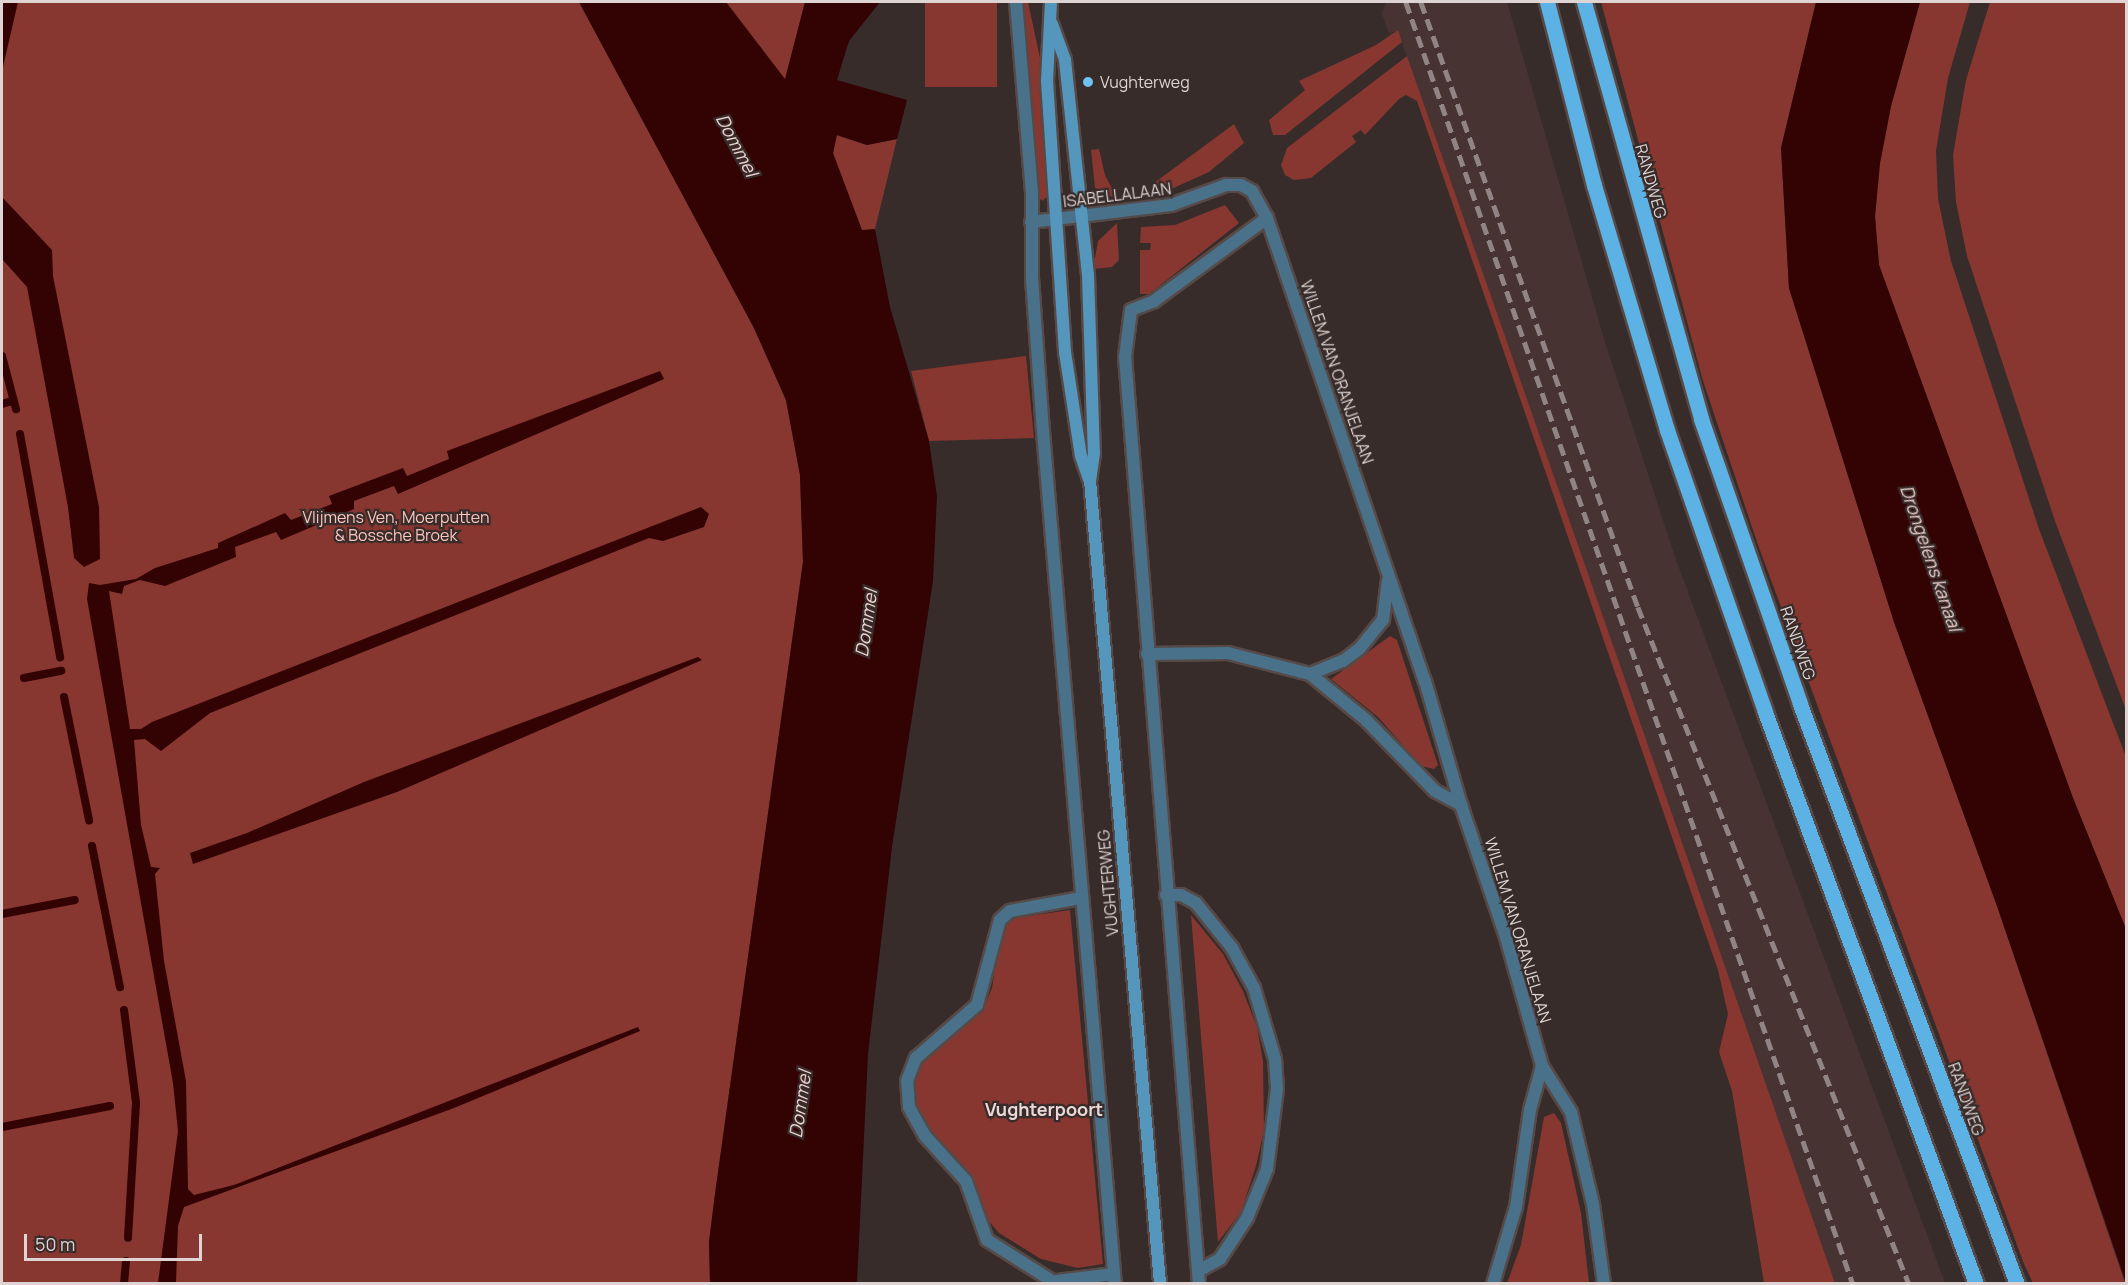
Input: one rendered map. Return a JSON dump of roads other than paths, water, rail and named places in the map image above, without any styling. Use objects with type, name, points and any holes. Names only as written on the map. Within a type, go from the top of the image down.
[{"type":"main road","name":"VUGHTERWEG","points":[[1051,2],[1052,24],[1047,81],[1065,352],[1081,456],[1090,480]]},
{"type":"main road","points":[[1547,2],[1594,185],[1667,430],[1764,712],[1976,1284]]},
{"type":"main road","name":"RANDWEG","points":[[1584,2],[1701,419],[1804,715],[2017,1284]]},
{"type":"main road","name":"VUGHTERWEG","points":[[1052,24],[1065,60],[1091,331],[1094,453],[1090,480],[1160,1284]]},
{"type":"street","name":"VUGHTERWEG","points":[[1016,2],[1031,182],[1031,222],[1080,898],[1114,1279],[1057,1282],[987,1240],[966,1181],[925,1136],[909,1107],[907,1081],[916,1058],[977,1005],[1000,920],[1010,911],[1080,898]]},
{"type":"street","name":"ISABELLALAAN","points":[[1031,222],[1171,206],[1226,185],[1241,185]]},
{"type":"street","name":"WILLEM VAN ORANJELAAN","points":[[1241,185],[1252,191],[1267,218],[1425,681],[1461,805],[1505,934],[1542,1066],[1571,1112],[1593,1203],[1604,1284]]},
{"type":"street","points":[[1198,1277],[1126,387],[1131,310],[1154,301],[1267,218]]},
{"type":"street","name":"WILLEM VAN ORANJELAAN","points":[[1310,674],[1343,661],[1372,634],[1383,620],[1389,577]]},
{"type":"street","points":[[1147,654],[1228,653],[1310,674],[1366,720],[1435,791],[1461,805]]},
{"type":"street","points":[[1166,895],[1181,896],[1196,903],[1232,948],[1254,988],[1275,1059],[1277,1089],[1267,1169],[1247,1218],[1220,1259],[1198,1277]]},
{"type":"street","points":[[1493,1284],[1516,1207],[1530,1110],[1542,1066]]},
{"type":"water","points":[[2,2],[18,2],[2,71]]},
{"type":"water","name":"Dommel","points":[[579,2],[726,2],[785,79],[805,2],[880,2],[849,41],[837,80],[907,100],[897,139],[867,145],[837,135],[833,153],[862,230],[875,229],[890,307],[929,441],[937,496],[933,581],[892,847],[868,1054],[857,1283],[710,1283],[709,1242],[715,1194],[803,562],[800,475],[786,400],[754,328]]},
{"type":"water","name":"Drongelens kanaal","points":[[1816,2],[1920,2],[1891,106],[1880,163],[1875,216],[1879,265],[2073,798],[2126,929],[2126,1283],[1997,906],[1894,622],[1789,288],[1781,148]]},
{"type":"water","points":[[2,197],[52,250],[53,276],[99,507],[100,559],[84,567],[74,558],[68,507],[27,287],[2,259]]},
{"type":"water","points":[[660,371],[664,379],[398,494],[394,486],[354,501],[354,509],[281,540],[276,532],[235,547],[236,557],[165,586],[140,580],[124,586],[122,594],[109,591],[130,729],[141,729],[152,722],[701,507],[709,514],[704,527],[663,541],[649,538],[210,713],[161,751],[145,739],[134,740],[141,825],[151,867],[160,868],[155,874],[164,961],[186,1081],[188,1189],[194,1195],[234,1185],[638,1027],[640,1031],[454,1108],[184,1207],[178,1226],[176,1283],[158,1283],[178,1131],[173,1083],[87,599],[89,583],[100,585],[136,579],[155,568],[218,548],[218,543],[285,513],[291,520],[332,504],[329,496],[403,468],[407,476],[449,459],[447,451]]},
{"type":"water","points":[[698,657],[702,660],[397,792],[193,864],[190,853],[247,833],[364,782]]},
{"type":"waterway","points":[[2,356],[16,409]]},
{"type":"waterway","points":[[2,404],[12,401]]},
{"type":"waterway","points":[[20,434],[60,657]]},
{"type":"waterway","points":[[24,678],[61,671]]},
{"type":"waterway","points":[[64,697],[89,820]]},
{"type":"waterway","points":[[92,846],[120,987]]},
{"type":"waterway","points":[[2,914],[75,900]]},
{"type":"waterway","points":[[124,1010],[136,1103],[128,1238]]},
{"type":"waterway","points":[[2,1127],[110,1106]]},
{"type":"waterway","points":[[124,1284],[126,1261]]},
{"type":"railway","points":[[1406,2],[1853,1284]]},
{"type":"railway","points":[[1421,2],[1638,607],[1909,1284]]},
{"type":"place","name":"Vughterweg","points":[[1088,82]]},
{"type":"district","name":"Vughterpoort","points":[[1044,1109]]},
{"type":"park label","name":"Vlijmens Ven, Moerputten & Bossche Broek","points":[[396,526]]}]
